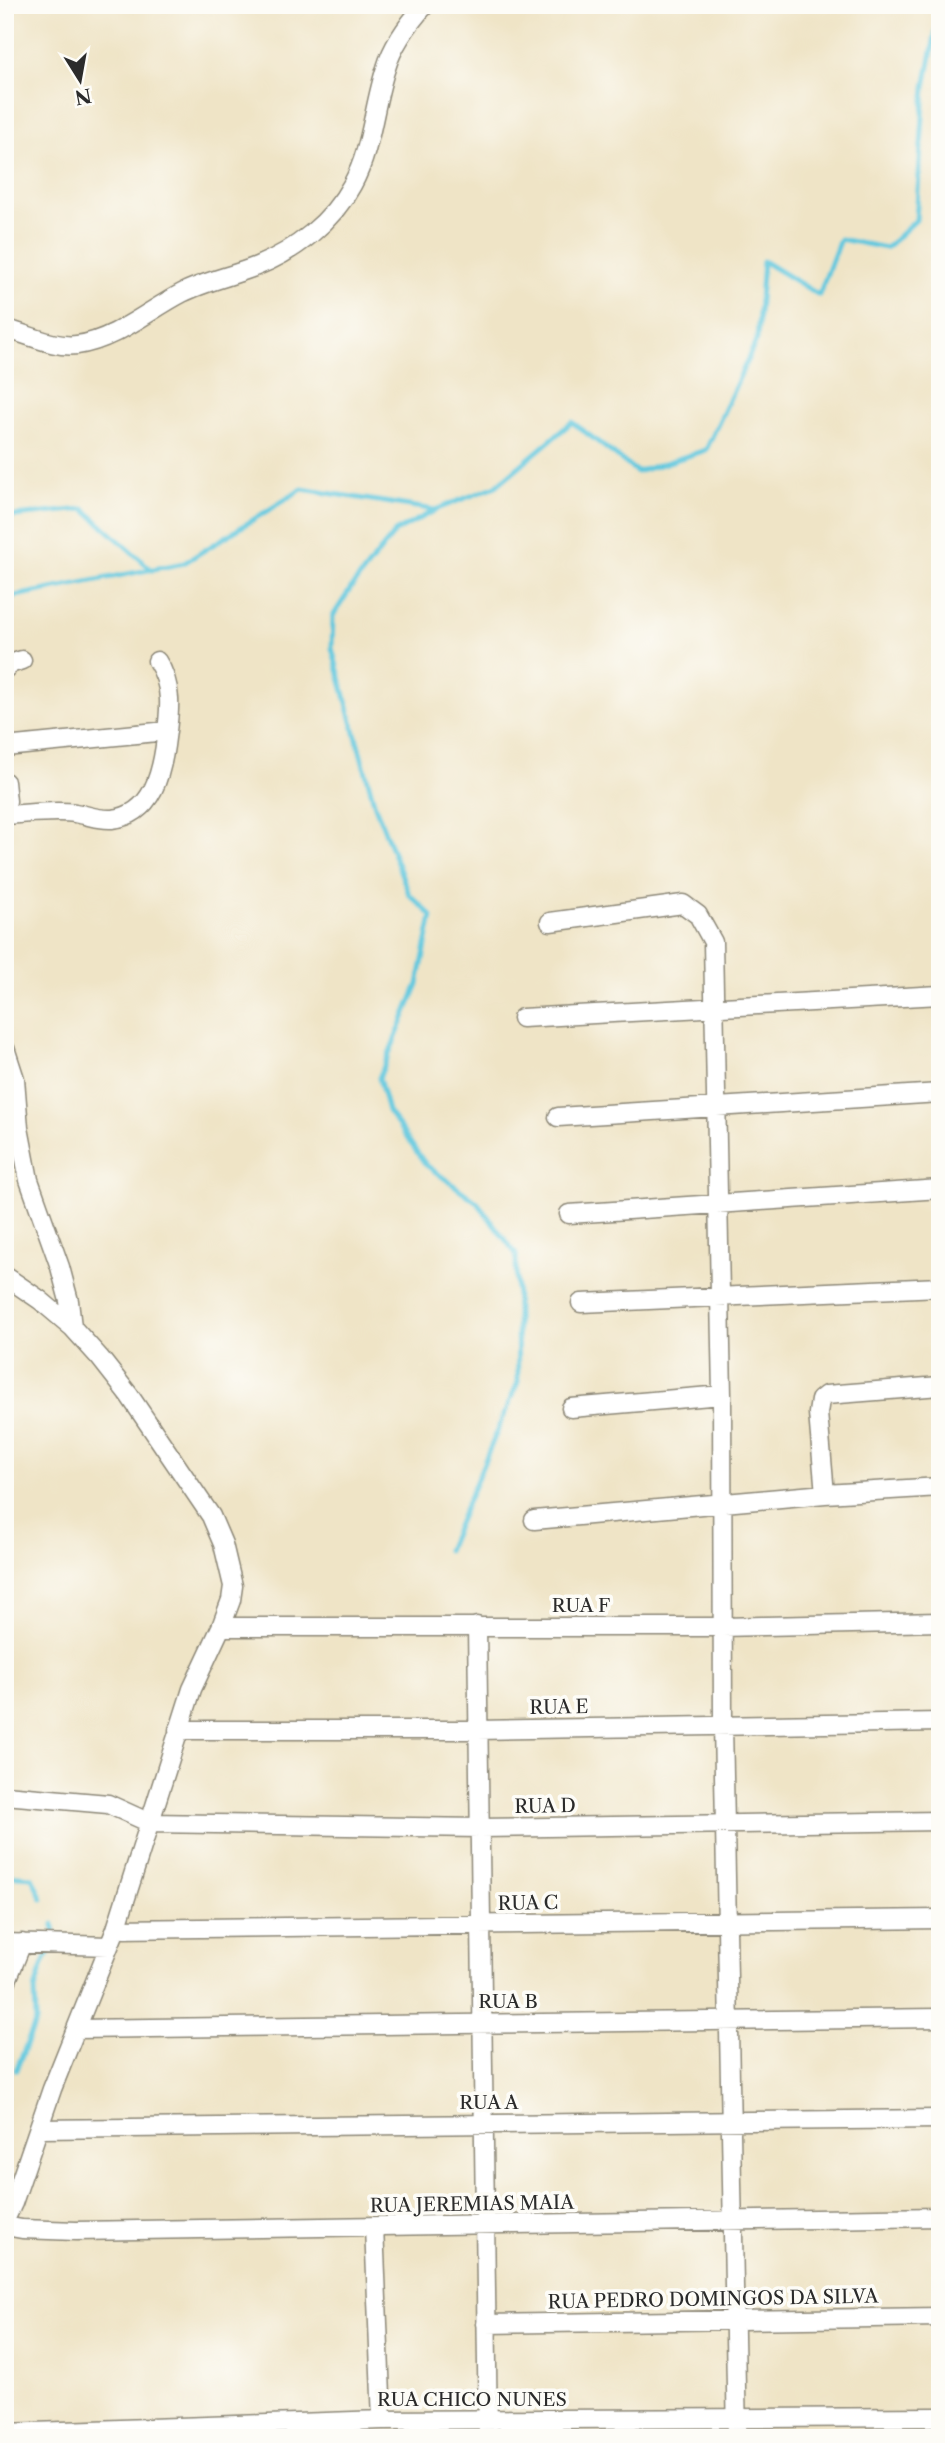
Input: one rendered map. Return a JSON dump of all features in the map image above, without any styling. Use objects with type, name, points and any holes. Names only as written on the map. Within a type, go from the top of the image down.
[{"type":"street","points":[[5,329],[53,343],[75,345],[90,342],[121,328],[183,292],[278,257],[304,240],[340,203],[352,185],[365,151],[386,68],[408,25],[425,5]]},
{"type":"street","points":[[5,669],[22,660]]},
{"type":"street","points":[[5,815],[74,813],[109,819],[130,814],[145,802],[160,776],[170,715],[168,684],[157,661]]},
{"type":"street","points":[[5,747],[167,732]]},
{"type":"street","points":[[5,782],[8,800],[5,809]]},
{"type":"street","points":[[550,922],[683,904],[698,915],[713,942],[722,1395],[723,1724],[737,2438]]},
{"type":"street","points":[[522,1018],[940,995]]},
{"type":"street","points":[[5,1048],[15,1079],[19,1128],[29,1180],[60,1267],[69,1300],[72,1327]]},
{"type":"street","points":[[558,1117],[940,1093]]},
{"type":"street","points":[[569,1214],[940,1189]]},
{"type":"street","points":[[5,1276],[40,1300],[72,1327],[129,1395],[211,1516],[223,1544],[233,1586],[221,1627],[192,1689],[112,1937],[5,2220]]},
{"type":"street","points":[[581,1303],[940,1287]]},
{"type":"street","points":[[825,1494],[818,1413],[820,1400],[826,1395],[940,1386]]},
{"type":"street","points":[[571,1408],[722,1395]]},
{"type":"street","points":[[534,1520],[722,1502],[940,1487]]},
{"type":"street","name":"RUA F","points":[[221,1627],[723,1627],[940,1622]]},
{"type":"street","points":[[477,1626],[488,2429]]},
{"type":"street","name":"RUA E","points":[[178,1730],[478,1730],[940,1722]]},
{"type":"street","points":[[5,1795],[108,1804],[150,1823]]},
{"type":"street","name":"RUA D","points":[[150,1823],[480,1828],[940,1821]]},
{"type":"street","name":"RUA C","points":[[14,1943],[482,1924],[940,1919]]},
{"type":"street","points":[[5,1985],[14,1943]]},
{"type":"street","name":"RUA B","points":[[76,2029],[940,2018]]},
{"type":"street","name":"RUA A","points":[[39,2129],[940,2119]]},
{"type":"street","name":"RUA JEREMIAS MAIA","points":[[5,2226],[76,2231],[940,2217]]},
{"type":"street","points":[[374,2227],[382,2420]]},
{"type":"street","name":"RUA PEDRO DOMINGOS DA SILVA","points":[[486,2324],[940,2317]]},
{"type":"street","name":"RUA CHICO NUNES","points":[[5,2433],[382,2420],[488,2429],[737,2418],[940,2417]]},
{"type":"waterway","points":[[5,598],[184,563],[302,489],[435,510],[496,486],[572,422],[637,472],[706,450],[757,339],[763,261],[819,295],[840,239],[886,248],[916,220],[925,87],[940,10]]},
{"type":"waterway","points":[[5,517],[84,509],[152,570]]},
{"type":"waterway","points":[[434,511],[395,532],[351,588],[333,616],[332,648],[375,806],[409,894],[432,916],[418,984],[379,1078],[388,1111],[426,1165],[477,1202],[516,1254],[518,1382],[447,1550]]},
{"type":"waterway","points":[[5,1875],[32,1877],[42,1899]]},
{"type":"waterway","points":[[16,2070],[36,2021],[35,1989],[55,1940],[54,1924]]},
{"type":"waterway","points":[[5,2099],[6,2095]]}]
